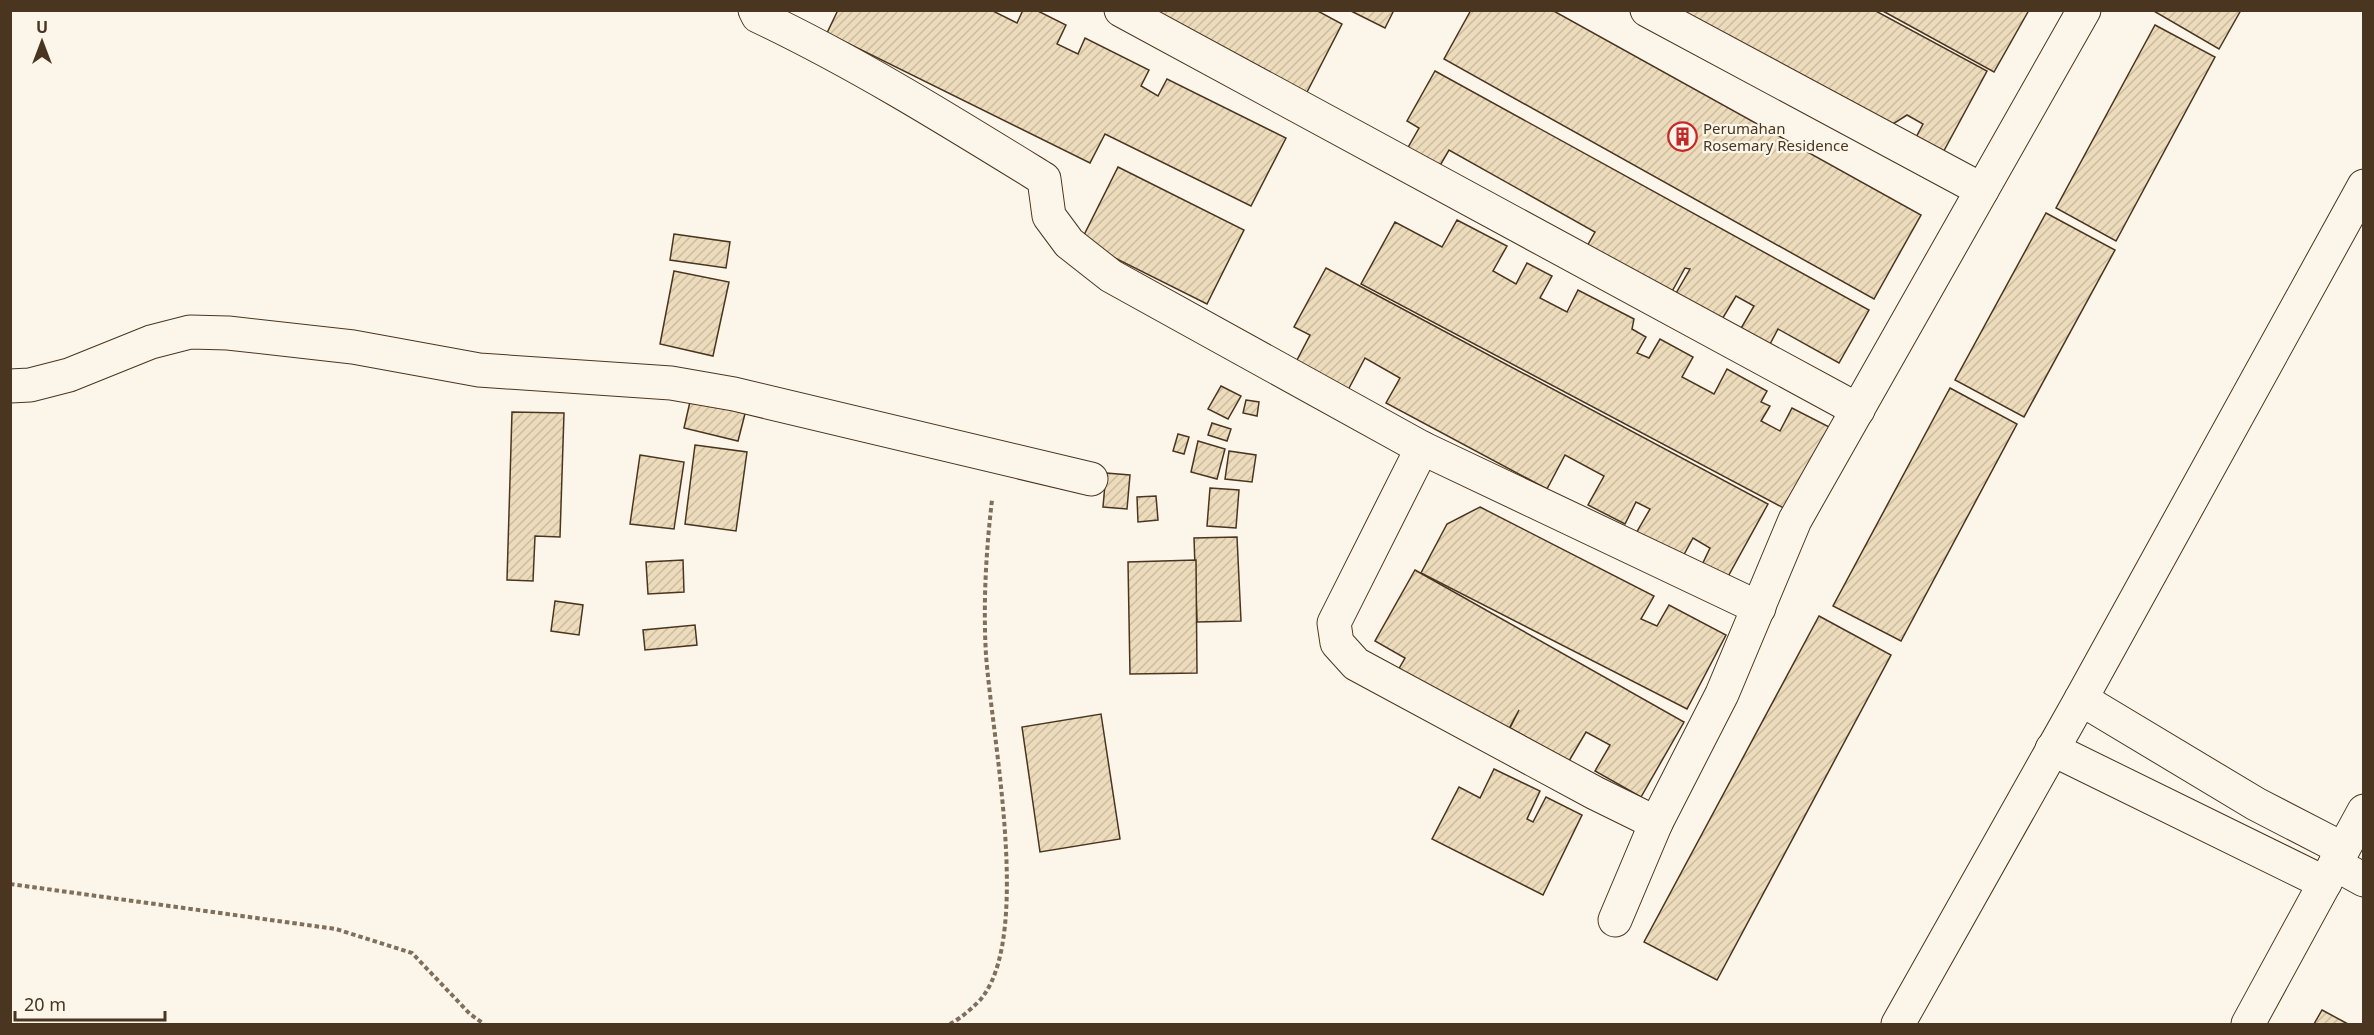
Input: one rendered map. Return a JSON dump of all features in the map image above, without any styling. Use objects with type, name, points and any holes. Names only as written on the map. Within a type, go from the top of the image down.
[{"type":"street","points":[[754,10],[758,16],[818,45],[942,116],[1044,179],[1049,216],[1069,243],[1111,276],[1422,448],[1759,608]]},
{"type":"street","points":[[1121,10],[1858,410]]},
{"type":"street","points":[[1647,10],[1982,190]]},
{"type":"street","points":[[1615,920],[1656,823],[1722,694],[1795,520],[2084,10]]},
{"type":"street","points":[[1898,1024],[2364,186]]},
{"type":"street","points":[[10,386],[30,385],[69,375],[152,342],[190,332],[228,333],[353,347],[479,370],[671,382],[734,394],[1091,479]]},
{"type":"street","points":[[1422,448],[1334,623],[1337,643],[1356,664],[1595,793],[1656,823]]},
{"type":"street","points":[[2080,699],[2256,804],[2334,866]]},
{"type":"street","points":[[2052,749],[2364,880]]},
{"type":"street","points":[[2248,1024],[2364,811]]},
{"type":"path","points":[[950,1024],[984,995],[995,972],[1005,935],[1008,870],[986,653],[986,552],[996,458]]},
{"type":"path","points":[[10,884],[336,929],[412,953],[470,1014],[484,1024]]},
{"type":"building","points":[[838,10],[991,10],[1017,23],[1023,10],[1036,10],[1066,25],[1057,44],[1078,54],[1085,38],[1149,70],[1141,86],[1158,96],[1167,79],[1286,138],[1251,206],[1105,134],[1090,163],[827,33]]},
{"type":"building","points":[[1144,10],[1316,10],[1342,24],[1306,94]]},
{"type":"building","points":[[1349,10],[1394,10],[1385,28]]},
{"type":"building","name":"Perumahan Rosemary Residence","points":[[1471,10],[1552,10],[1921,215],[1874,299],[1444,59]]},
{"type":"building","name":"Perumahan Rosemary Residence","points":[[1676,10],[1874,10],[1987,71],[1940,158],[1913,143],[1923,124],[1907,115],[1890,126]]},
{"type":"building","points":[[1881,10],[2029,10],[1994,72]]},
{"type":"building","points":[[2152,10],[2241,10],[2219,49]]},
{"type":"building","points":[[2155,25],[2215,57],[2116,241],[2056,208]]},
{"type":"building","points":[[1435,71],[1869,310],[1839,363],[1778,329],[1769,346],[1740,330],[1754,306],[1736,296],[1721,321],[1675,295],[1690,269],[1685,268],[1670,295],[1586,248],[1595,232],[1449,150],[1438,169],[1406,151],[1419,128],[1407,121]]},
{"type":"building","points":[[1118,167],[1244,230],[1207,304],[1081,241]]},
{"type":"building","points":[[2046,213],[2115,250],[2024,417],[1955,380]]},
{"type":"building","points":[[1457,220],[1507,246],[1493,271],[1516,284],[1527,263],[1552,276],[1540,298],[1567,312],[1578,290],[1634,319],[1632,329],[1646,337],[1637,353],[1649,358],[1660,339],[1693,357],[1682,377],[1714,394],[1727,369],[1767,391],[1761,402],[1770,406],[1761,421],[1780,431],[1792,408],[1839,432],[1795,514],[1361,284],[1395,222],[1442,247]]},
{"type":"building","points":[[674,234],[730,242],[726,268],[670,260]]},
{"type":"building","points":[[1326,268],[1768,504],[1725,582],[1700,569],[1710,548],[1693,538],[1681,560],[1635,535],[1650,509],[1636,502],[1625,524],[1588,505],[1604,476],[1565,455],[1547,489],[1386,403],[1400,378],[1365,358],[1348,390],[1296,362],[1310,335],[1294,327]]},
{"type":"building","points":[[674,271],[729,282],[713,356],[660,344]]},
{"type":"building","points":[[1221,386],[1241,396],[1228,419],[1208,409]]},
{"type":"building","points":[[1950,388],[2017,424],[1901,641],[1833,606]]},
{"type":"building","points":[[692,393],[747,406],[738,441],[684,428]]},
{"type":"building","points":[[1246,400],[1259,402],[1257,416],[1243,413]]},
{"type":"building","points":[[512,412],[564,413],[560,537],[535,536],[533,581],[507,580]]},
{"type":"building","points":[[1212,423],[1231,429],[1227,441],[1208,435]]},
{"type":"building","points":[[1178,434],[1189,437],[1184,454],[1173,451]]},
{"type":"building","points":[[1198,441],[1225,449],[1217,479],[1191,472]]},
{"type":"building","points":[[695,445],[747,452],[736,531],[685,524]]},
{"type":"building","points":[[1229,451],[1256,455],[1252,482],[1225,479]]},
{"type":"building","points":[[640,455],[684,462],[674,529],[630,524]]},
{"type":"building","points":[[1106,473],[1130,475],[1127,509],[1103,507]]},
{"type":"building","points":[[1210,488],[1239,490],[1236,528],[1207,526]]},
{"type":"building","points":[[1156,496],[1158,520],[1138,522],[1137,497]]},
{"type":"building","points":[[1480,507],[1654,596],[1641,619],[1657,626],[1669,605],[1726,635],[1687,709],[1421,573],[1447,524]]},
{"type":"building","points":[[1237,537],[1241,621],[1197,622],[1194,538]]},
{"type":"building","points":[[683,560],[684,592],[648,594],[646,562]]},
{"type":"building","points":[[1196,560],[1197,673],[1130,674],[1128,562]]},
{"type":"building","points":[[1415,570],[1684,722],[1641,797],[1595,771],[1610,745],[1586,732],[1569,761],[1510,728],[1519,710],[1506,734],[1393,679],[1405,658],[1375,641]]},
{"type":"building","points":[[555,601],[583,605],[579,635],[551,631]]},
{"type":"building","points":[[1819,616],[1891,655],[1717,980],[1644,942]]},
{"type":"building","points":[[695,625],[697,645],[645,650],[643,630]]},
{"type":"building","points":[[1101,714],[1120,839],[1040,852],[1022,727]]},
{"type":"building","points":[[1494,769],[1540,791],[1527,819],[1533,822],[1546,797],[1582,815],[1543,895],[1432,839],[1459,787],[1480,798]]},
{"type":"building","points":[[2322,1010],[2348,1024],[2314,1024]]},
{"type":"place","name":"Perumahan Rosemary Residence","points":[[1682,137]]}]
